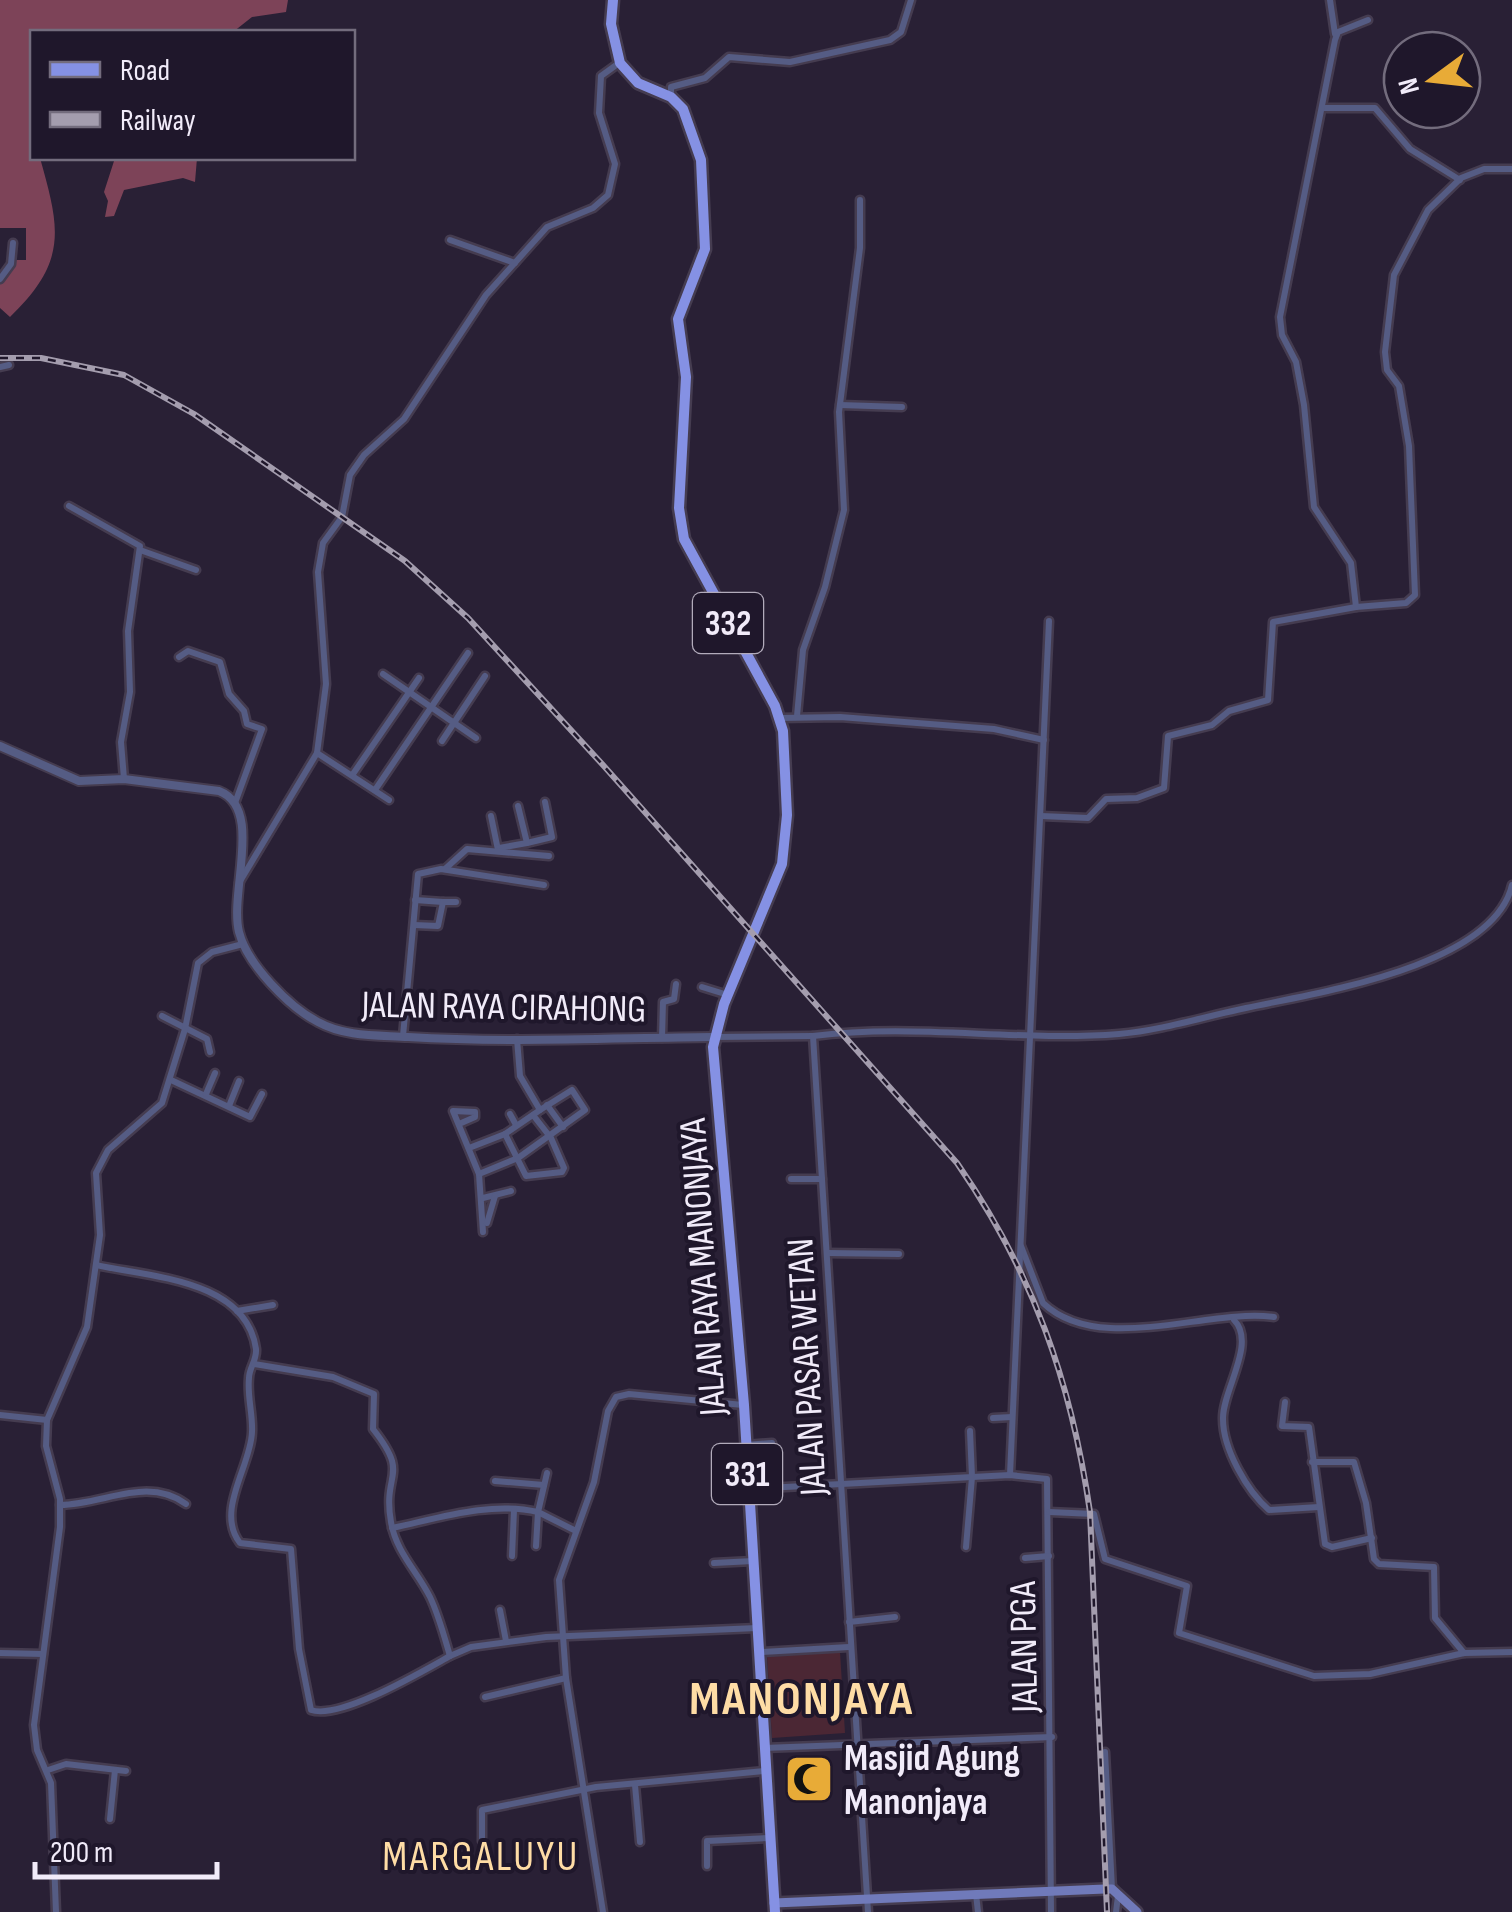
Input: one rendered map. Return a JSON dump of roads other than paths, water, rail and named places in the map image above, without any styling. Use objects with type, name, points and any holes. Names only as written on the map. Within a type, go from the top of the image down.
[{"type":"main road","points":[[613,0],[611,24],[620,63],[638,83],[670,96]]},
{"type":"main road","name":"332","points":[[670,96],[688,116],[705,193],[702,260],[678,319],[686,377],[682,529],[698,568],[780,718],[787,773],[785,851],[772,894],[713,1037]]},
{"type":"main road","name":"JALAN RAYA MANONJAYA","points":[[713,1037],[744,1405],[775,1907]]},
{"type":"main road","points":[[775,1907],[867,1898],[1052,1889],[1115,1892],[1136,1912]]},
{"type":"street","points":[[670,96],[671,87],[702,79],[729,56],[790,62],[890,40],[901,32],[911,0]]},
{"type":"street","points":[[1330,0],[1335,40]]},
{"type":"street","points":[[1356,607],[1351,563],[1314,507],[1298,368],[1280,326],[1335,40],[1338,32],[1368,20]]},
{"type":"street","points":[[236,887],[317,753],[326,684],[318,572],[324,543],[342,517],[350,475],[364,455],[404,420],[486,294],[547,227],[593,208],[608,195],[615,164],[599,112],[602,76],[606,68],[620,63]]},
{"type":"street","points":[[1324,108],[1375,108],[1410,149],[1460,180]]},
{"type":"street","points":[[1042,816],[1088,818],[1112,797],[1138,798],[1164,788],[1168,736],[1212,726],[1229,710],[1268,700],[1273,622],[1356,607],[1406,603],[1415,595],[1409,446],[1399,386],[1387,370],[1385,352],[1394,275],[1428,210],[1460,180],[1484,169],[1512,169]]},
{"type":"street","points":[[796,716],[804,646],[825,586],[844,510],[840,406],[860,248],[860,200]]},
{"type":"street","points":[[450,240],[515,263]]},
{"type":"street","points":[[0,279],[11,264],[13,243]]},
{"type":"street","points":[[840,406],[902,407]]},
{"type":"street","points":[[69,506],[134,542],[140,550],[196,570]]},
{"type":"street","points":[[124,779],[121,742],[130,692],[128,631],[140,550]]},
{"type":"street","points":[[748,1488],[1010,1475],[1049,621]]},
{"type":"street","points":[[179,657],[188,651],[220,662],[230,696],[244,711],[247,724],[262,729],[235,803]]},
{"type":"street","points":[[375,790],[468,653]]},
{"type":"street","points":[[383,674],[476,738]]},
{"type":"street","points":[[442,741],[485,676]]},
{"type":"street","points":[[353,774],[419,678]]},
{"type":"street","points":[[780,718],[994,729],[1044,740]]},
{"type":"street","points":[[0,746],[70,779],[124,779],[219,791],[235,803],[245,831],[234,903],[243,944],[212,952],[198,963],[171,1080],[156,1110],[108,1150],[96,1173],[101,1214],[84,1341],[46,1420],[48,1464],[60,1505],[34,1738],[48,1770],[56,1912]]},
{"type":"street","points":[[317,753],[389,800]]},
{"type":"street","points":[[498,850],[552,837],[544,802]]},
{"type":"street","points":[[518,806],[527,844]]},
{"type":"street","points":[[491,816],[498,850]]},
{"type":"street","points":[[445,869],[462,851],[498,850],[549,856]]},
{"type":"street","points":[[403,1036],[418,874],[445,869],[544,885]]},
{"type":"street","points":[[713,1037],[1153,1029],[1348,987],[1456,947],[1502,909],[1512,885]]},
{"type":"street","points":[[414,900],[456,902]]},
{"type":"street","points":[[414,924],[438,926],[443,902]]},
{"type":"street","name":"JALAN RAYA CIRAHONG","points":[[243,944],[296,1006],[320,1024],[353,1032],[516,1039],[713,1037]]},
{"type":"street","points":[[662,1038],[663,1002],[674,998],[676,984]]},
{"type":"street","points":[[702,988],[728,995]]},
{"type":"street","points":[[162,1016],[210,1042],[210,1052]]},
{"type":"street","name":"JALAN PASAR WETAN","points":[[813,1036],[868,1912]]},
{"type":"street","points":[[505,1134],[526,1176],[562,1172],[564,1168],[540,1110],[520,1076],[516,1039]]},
{"type":"street","points":[[206,1094],[215,1073]]},
{"type":"street","points":[[171,1080],[252,1117],[262,1094]]},
{"type":"street","points":[[229,1106],[239,1081]]},
{"type":"street","points":[[470,1148],[505,1134],[572,1090],[586,1110],[518,1158],[478,1174]]},
{"type":"street","points":[[540,1110],[563,1127]]},
{"type":"street","points":[[510,1114],[516,1125]]},
{"type":"street","points":[[459,1124],[478,1174],[484,1229],[495,1196]]},
{"type":"street","points":[[791,1179],[822,1179]]},
{"type":"street","points":[[483,1198],[511,1191]]},
{"type":"street","points":[[1020,1245],[1043,1302],[1088,1324],[1143,1326],[1274,1317]]},
{"type":"street","points":[[827,1253],[899,1254]]},
{"type":"street","points":[[96,1265],[205,1288],[237,1311],[256,1348],[248,1375],[252,1435],[237,1485],[234,1535],[240,1543],[291,1549],[299,1649],[311,1710],[325,1712],[362,1703],[471,1647],[758,1628]]},
{"type":"street","points":[[237,1311],[273,1305]]},
{"type":"street","points":[[1233,1319],[1242,1338],[1222,1416],[1233,1458],[1269,1510],[1319,1507]]},
{"type":"street","points":[[254,1364],[299,1369],[374,1394],[374,1429],[391,1447],[394,1458],[387,1499],[392,1528],[402,1554],[428,1594],[450,1656]]},
{"type":"street","points":[[604,1912],[566,1678],[559,1580],[594,1482],[608,1411],[616,1397],[630,1394],[744,1405]]},
{"type":"street","points":[[1285,1402],[1282,1425],[1308,1426],[1327,1546],[1372,1538]]},
{"type":"street","points":[[0,1415],[46,1420]]},
{"type":"street","points":[[992,1418],[1012,1417]]},
{"type":"street","points":[[966,1547],[972,1477],[970,1431]]},
{"type":"street","points":[[745,1445],[772,1444]]},
{"type":"street","points":[[1312,1462],[1354,1462],[1377,1563],[1434,1566],[1436,1619],[1464,1654]]},
{"type":"street","points":[[536,1546],[538,1512],[547,1472]]},
{"type":"street","name":"JALAN PGA","points":[[1010,1475],[1044,1476],[1049,1512],[1052,1912]]},
{"type":"street","points":[[495,1481],[544,1485]]},
{"type":"street","points":[[60,1505],[111,1500],[151,1488],[164,1490],[186,1504]]},
{"type":"street","points":[[392,1528],[490,1508],[538,1512],[574,1530]]},
{"type":"street","points":[[512,1556],[514,1510]]},
{"type":"street","points":[[1049,1512],[1094,1514],[1105,1558],[1187,1586],[1178,1627],[1184,1636],[1314,1676],[1370,1674],[1464,1654],[1512,1652]]},
{"type":"street","points":[[1025,1558],[1049,1556]]},
{"type":"street","points":[[714,1563],[753,1560]]},
{"type":"street","points":[[500,1610],[506,1642]]},
{"type":"street","points":[[849,1622],[896,1617]]},
{"type":"street","points":[[760,1652],[849,1647]]},
{"type":"street","points":[[0,1653],[43,1654]]},
{"type":"street","points":[[485,1698],[566,1678]]},
{"type":"street","points":[[764,1748],[1052,1737]]},
{"type":"street","points":[[1105,1752],[1116,1912]]},
{"type":"street","points":[[48,1770],[66,1764],[126,1771]]},
{"type":"street","points":[[110,1818],[115,1770]]},
{"type":"street","points":[[482,1841],[481,1811],[583,1789],[765,1771]]},
{"type":"street","points":[[635,1784],[640,1842]]},
{"type":"street","points":[[708,1866],[706,1841],[769,1838]]},
{"type":"street","points":[[976,1893],[978,1912]]},
{"type":"railway","points":[[0,358],[41,358],[124,375],[194,414],[405,561],[468,618],[603,765],[957,1163],[1007,1245],[1045,1329],[1082,1464],[1090,1512],[1107,1912]]},
{"type":"place","name":"Masjid Agung Manonjaya","points":[[809,1779]]},
{"type":"district","name":"MANONJAYA","points":[[802,1697]]},
{"type":"district","name":"MARGALUYU","points":[[481,1855]]}]
